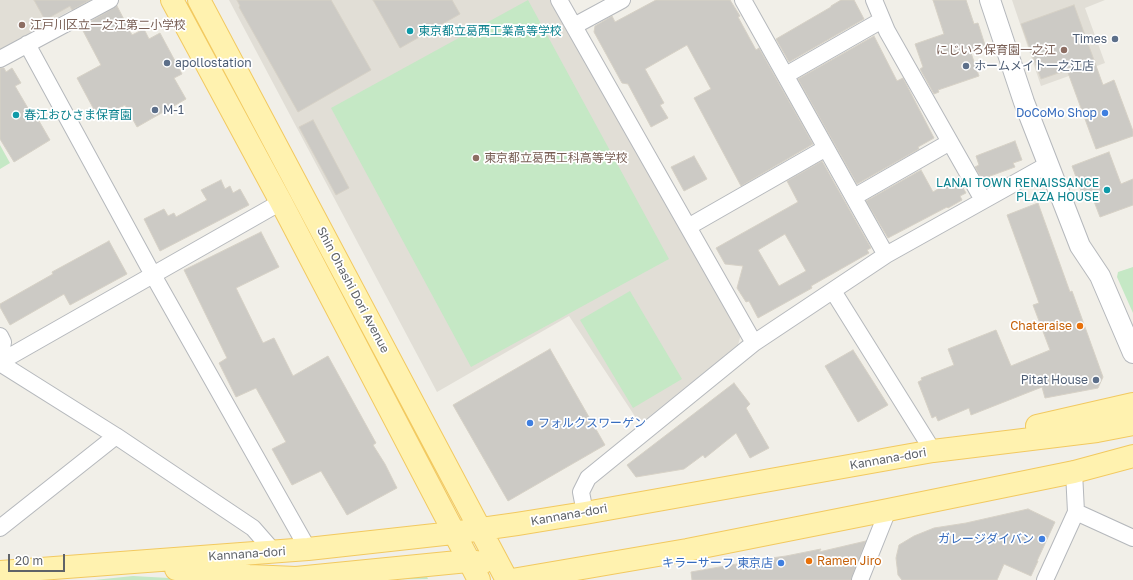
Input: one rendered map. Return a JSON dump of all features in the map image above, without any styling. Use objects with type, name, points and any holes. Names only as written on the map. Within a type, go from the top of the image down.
[{"type":"main road","name":"Shin Ohashi Dori Avenue","points":[[172,0],[281,202],[453,533],[479,580]]},
{"type":"main road","name":"Shin Ohashi Dori Avenue","points":[[199,0],[507,580]]},
{"type":"main road","points":[[933,451],[1133,404]]},
{"type":"main road","name":"Kannana-dori","points":[[0,572],[274,552],[453,533],[585,513],[933,451],[1097,431],[1133,424]]},
{"type":"main road","points":[[512,580],[687,550],[888,510],[1074,472],[1133,456]]},
{"type":"main road","points":[[1074,472],[1133,464]]},
{"type":"main road","points":[[117,563],[249,576],[296,578],[468,561],[491,565],[507,580]]},
{"type":"street","points":[[0,59],[110,0]]},
{"type":"street","points":[[559,0],[754,343]]},
{"type":"street","points":[[574,26],[622,0]]},
{"type":"street","points":[[743,0],[886,255]]},
{"type":"street","points":[[874,0],[882,20],[983,200]]},
{"type":"street","points":[[990,0],[1047,165],[1080,246],[1100,276],[1133,353]]},
{"type":"street","points":[[786,75],[882,20]]},
{"type":"street","points":[[27,44],[153,275],[308,549]]},
{"type":"street","points":[[854,197],[950,142]]},
{"type":"street","points":[[688,228],[826,148]]},
{"type":"street","points":[[585,513],[581,492],[588,478],[754,343],[886,255],[1047,165]]},
{"type":"street","points":[[0,361],[281,202]]},
{"type":"street","points":[[833,291],[933,451]]},
{"type":"street","points":[[0,336],[3,342],[0,361]]},
{"type":"street","points":[[0,361],[116,436],[253,528],[274,552]]},
{"type":"street","points":[[0,528],[116,436]]},
{"type":"street","points":[[1045,580],[1076,512],[1074,472]]},
{"type":"street","points":[[860,580],[888,510]]},
{"type":"street","points":[[1076,512],[1133,538]]},
{"type":"shaded area","name":"江戸川区立一之江第二小学校","points":[[0,0],[89,0],[0,50]]},
{"type":"shaded area","name":"東京都立葛西工科高等学校","points":[[229,0],[550,0],[741,334],[738,345],[640,424],[569,316],[437,392]]},
{"type":"shaded area","name":"にじいろ保育園一之江","points":[[1012,0],[1105,0],[1085,8],[1105,63],[1041,86]]},
{"type":"green space","points":[[528,0],[669,259],[471,367],[331,108]]},
{"type":"green space","points":[[0,145],[10,163],[0,169]]},
{"type":"green space","points":[[1133,267],[1133,313],[1117,277],[1118,272]]},
{"type":"green space","points":[[630,291],[682,379],[633,408],[580,320]]},
{"type":"green space","points":[[424,570],[428,579],[335,580]]},
{"type":"green space","points":[[133,576],[205,580],[94,580]]},
{"type":"building","points":[[34,0],[90,0],[72,10],[70,6],[45,20]]},
{"type":"building","points":[[237,0],[331,0],[371,70],[298,112],[239,7],[240,6]]},
{"type":"building","name":"東京都立葛西工業高等学校","points":[[373,0],[452,0],[460,14],[400,48]]},
{"type":"building","points":[[656,0],[730,0],[740,16],[738,17],[756,50],[759,48],[813,144],[741,186],[694,98],[711,89],[687,45],[645,69],[664,103],[660,105],[668,118],[651,127],[628,84],[622,83],[594,32],[595,26],[612,16],[615,22]]},
{"type":"building","points":[[841,0],[854,0],[864,19],[789,62],[776,39]]},
{"type":"building","points":[[933,0],[966,0],[974,24],[978,23],[985,45],[970,50],[979,76],[938,90],[939,92],[934,94],[920,69],[923,67],[915,44],[944,34]]},
{"type":"building","points":[[1074,5],[1103,85],[1114,80],[1133,131],[1133,136],[1096,149],[1067,70],[1041,79],[1021,24]]},
{"type":"building","points":[[117,6],[132,35],[144,29],[149,39],[160,33],[182,74],[174,78],[186,99],[137,127],[125,105],[99,119],[77,78],[101,65],[81,27]]},
{"type":"building","points":[[874,36],[897,81],[903,78],[934,138],[918,147],[919,149],[857,184],[798,79]]},
{"type":"building","name":"春江おひさま保育園","points":[[0,68],[4,68],[6,72],[12,68],[21,83],[15,86],[32,115],[35,114],[50,140],[14,162],[0,139]]},
{"type":"building","points":[[313,120],[349,188],[336,195],[299,127]]},
{"type":"building","points":[[1015,141],[1022,160],[1013,163],[1015,167],[982,179],[975,167],[979,165],[976,156]]},
{"type":"building","name":"LANAI TOWN RENAISSANCE PLAZA HOUSE","points":[[1109,152],[1121,184],[1133,179],[1133,205],[1100,217],[1092,196],[1084,199],[1072,166]]},
{"type":"building","points":[[694,156],[707,179],[684,191],[671,167]]},
{"type":"building","points":[[822,161],[871,248],[867,250],[869,253],[811,286],[812,288],[758,318],[749,301],[746,302],[737,288],[743,266],[725,264],[716,248],[798,202],[787,181]],"holes":[[[785,234],[806,271],[779,286],[758,250]]]},
{"type":"building","points":[[921,170],[933,192],[959,176],[966,193],[960,196],[962,200],[888,238],[866,201]]},
{"type":"building","points":[[221,180],[225,189],[230,186],[233,193],[240,189],[249,205],[160,251],[144,219],[164,209],[168,216],[174,213],[176,217],[207,200],[201,190]]},
{"type":"building","points":[[1038,203],[1103,377],[1098,388],[1045,398],[1042,387],[971,415],[969,408],[938,421],[936,416],[932,418],[918,382],[922,380],[921,378],[954,365],[948,349],[996,330],[1011,366],[1050,350],[1033,305],[1039,303],[1007,215]]},
{"type":"building","points":[[261,232],[279,267],[236,288],[263,343],[274,338],[293,376],[328,356],[376,443],[373,445],[385,464],[397,488],[347,515],[321,471],[292,485],[272,449],[286,442],[256,388],[236,397],[219,363],[227,358],[184,270]]},
{"type":"building","points":[[109,241],[127,274],[70,305],[64,294],[10,325],[0,307],[0,304],[53,274],[52,272]]},
{"type":"building","points":[[550,349],[605,445],[508,501],[453,405]]},
{"type":"building","points":[[853,350],[888,405],[858,422],[825,366]]},
{"type":"building","points":[[734,383],[750,404],[746,408],[769,448],[750,458],[736,433],[705,458],[703,455],[684,469],[636,477],[627,465]]},
{"type":"building","points":[[1028,509],[1055,522],[1031,576],[1004,564],[997,580],[902,580],[898,575],[896,558],[899,545],[914,536],[934,528],[966,523]]},
{"type":"building","points":[[866,541],[851,580],[692,580],[691,572],[748,562],[760,567],[764,559],[821,549],[819,552]]},
{"type":"place","name":"江戸川区立一之江第二小学校","points":[[22,25]]},
{"type":"place","name":"東京都立葛西工業高等学校","points":[[410,31]]},
{"type":"place","name":"Times","points":[[1115,39]]},
{"type":"place","name":"にじいろ保育園一之江","points":[[1064,50]]},
{"type":"place","name":"apollostation","points":[[167,63]]},
{"type":"place","name":"ホームメイト一之江店","points":[[966,66]]},
{"type":"place","name":"M-1","points":[[155,110]]},
{"type":"place","name":"DoCoMo Shop","points":[[1105,113]]},
{"type":"place","name":"春江おひさま保育園","points":[[16,115]]},
{"type":"place","name":"東京都立葛西工科高等学校","points":[[476,158]]},
{"type":"place","name":"LANAI TOWN RENAISSANCE PLAZA HOUSE","points":[[1107,190]]},
{"type":"place","name":"Chateraise","points":[[1080,326]]},
{"type":"place","name":"Pitat House","points":[[1096,380]]},
{"type":"place","name":"フォルクスワーゲン","points":[[530,423]]},
{"type":"place","name":"ガレージダイバン","points":[[1042,539]]},
{"type":"place","name":"Ramen Jiro","points":[[809,561]]},
{"type":"place","name":"キラーサーフ 東京店","points":[[781,563]]}]
